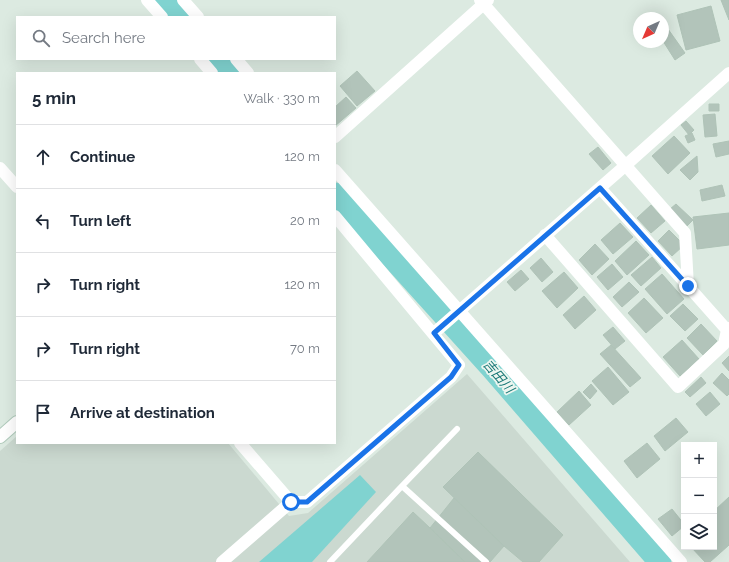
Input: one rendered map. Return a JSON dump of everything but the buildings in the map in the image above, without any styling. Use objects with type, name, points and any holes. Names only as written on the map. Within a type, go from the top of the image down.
[{"type":"street","points":[[147,0],[161,16]]},
{"type":"street","points":[[183,0],[197,16]]},
{"type":"street","points":[[336,136],[484,1],[685,233],[688,286]]},
{"type":"street","points":[[201,60],[211,72]]},
{"type":"street","points":[[237,60],[247,72]]},
{"type":"street","points":[[434,333],[729,73]]},
{"type":"street","points":[[0,168],[16,186]]},
{"type":"street","points":[[336,171],[681,562]]},
{"type":"street","points":[[545,235],[678,387],[724,344],[728,329],[600,188]]},
{"type":"street","points":[[222,562],[291,502],[307,502],[451,377],[459,365],[434,333],[336,217]]},
{"type":"street","points":[[0,437],[16,423]]},
{"type":"street","points":[[241,444],[291,502]]},
{"type":"lane","points":[[330,562],[457,429]]},
{"type":"lane","points":[[402,486],[486,562]]},
{"type":"shaded area","points":[[467,374],[630,562],[0,562],[0,451],[16,437],[16,444],[229,444],[289,516],[308,513]]},
{"type":"water","points":[[360,475],[376,492],[312,562],[259,562]]},
{"type":"waterway","name":"吉田川","points":[[165,0],[178,16]]},
{"type":"waterway","name":"吉田川","points":[[217,60],[227,72]]},
{"type":"waterway","name":"吉田川","points":[[336,195],[491,367],[660,562]]},
{"type":"route","points":[[291,502],[307,502],[451,377],[459,365],[434,333],[600,188],[688,286]]}]
